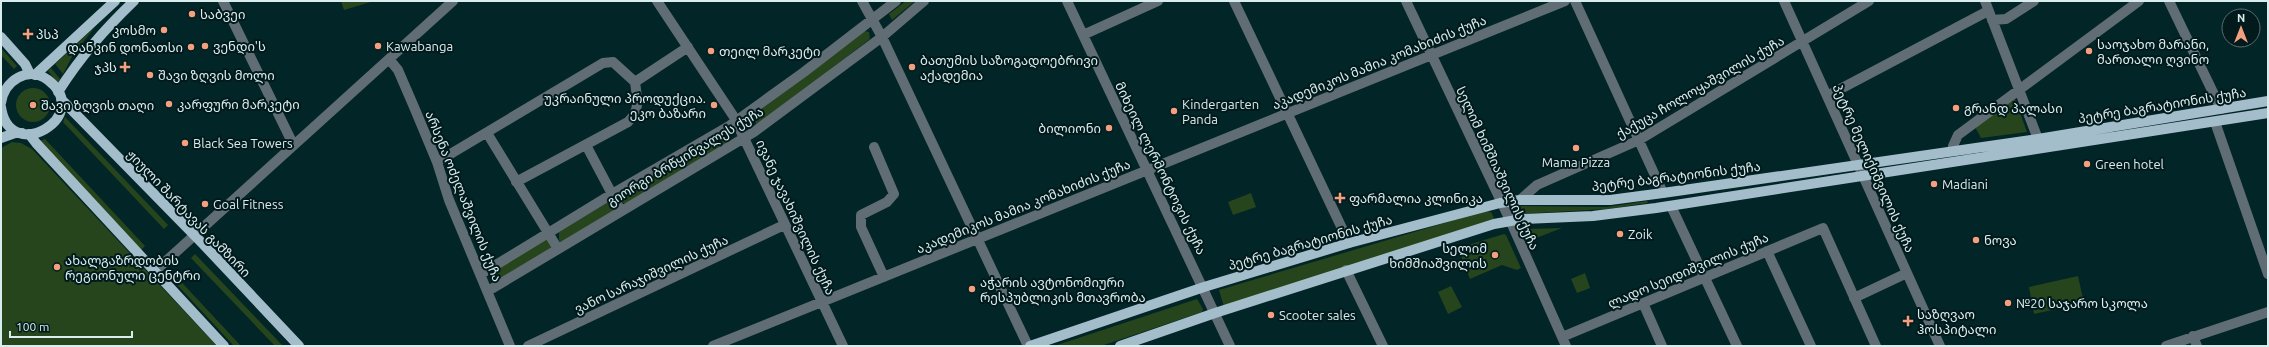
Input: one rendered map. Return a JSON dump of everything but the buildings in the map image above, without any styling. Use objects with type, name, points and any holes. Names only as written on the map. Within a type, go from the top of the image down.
[{"type":"main road","points":[[1,103],[6,88],[12,81],[20,76],[33,74],[115,1]]},
{"type":"main road","points":[[1,138],[15,133],[40,133],[53,124],[60,110],[60,96],[84,53],[103,30],[134,1]]},
{"type":"main road","points":[[1,38],[33,74]]},
{"type":"main road","name":"ჟიული შარტავას გამზირი","points":[[33,74],[45,78],[53,84],[60,96],[194,234],[299,346]]},
{"type":"main road","name":"პეტრე ბაგრატიონის ქუჩა","points":[[1029,346],[1204,287],[1349,243],[1500,203],[1520,200],[1610,200],[1663,193],[2038,139],[2268,101]]},
{"type":"main road","points":[[1,109],[10,124],[27,134],[224,346]]},
{"type":"main road","name":"პეტრე ბაგრატიონის ქუჩა","points":[[1120,346],[1346,270],[1510,220],[1593,216],[1671,206],[1861,175],[2268,114]]},
{"type":"street","points":[[223,1],[293,144]]},
{"type":"street","points":[[155,271],[293,144],[389,60],[453,1]]},
{"type":"street","points":[[862,1],[882,37],[976,240],[1029,346]]},
{"type":"street","name":"გიორგი ბრწყინვალეს ქუჩა","points":[[481,274],[550,234],[612,194],[736,121],[804,72],[896,1]]},
{"type":"street","name":"გიორგი ბრწყინვალეს ქუჩა","points":[[488,291],[744,138],[882,37],[924,1]]},
{"type":"street","name":"მიხეილ ლერმონტოვის ქუჩა","points":[[1067,1],[1204,287],[1230,346]]},
{"type":"street","points":[[1083,35],[1158,1]]},
{"type":"street","points":[[1234,1],[1349,243]]},
{"type":"street","name":"სელიმ ხიმშიაშვილის ქუჩა","points":[[1406,1],[1500,203],[1510,220],[1564,341]]},
{"type":"street","name":"აკადემიკოს მამია კომახიძის ქუჩა","points":[[713,346],[1565,1]]},
{"type":"street","points":[[1576,1],[1663,193]]},
{"type":"street","name":"პეტრე მელიქიშვილის ქუჩა","points":[[1784,1],[1858,164],[1861,175],[1940,346]]},
{"type":"street","name":"ქაქუცა ჩოლოყაშვილის ქუჩა","points":[[1520,200],[1537,185],[1639,140],[1869,1]]},
{"type":"street","points":[[1984,1],[2038,139]]},
{"type":"street","points":[[1827,96],[1990,16],[2006,18],[2034,1]]},
{"type":"street","points":[[1953,151],[1953,146],[1958,135],[2139,1]]},
{"type":"street","points":[[2169,1],[2221,109]]},
{"type":"street","name":"ივანე ჯავახიშვილის ქუჩა","points":[[661,2],[736,121],[784,225],[843,346]]},
{"type":"street","points":[[635,82],[688,47]]},
{"type":"street","name":"არსენა ოძელაშვილის ქუჩა","points":[[389,60],[398,70],[437,162],[449,200],[510,346]]},
{"type":"street","points":[[437,162],[603,63],[613,62],[635,82],[638,107],[635,115],[628,122],[516,182]]},
{"type":"street","points":[[2215,122],[2268,274]]},
{"type":"street","points":[[487,132],[558,249]]},
{"type":"street","points":[[586,145],[621,211]]},
{"type":"street","points":[[874,147],[894,194],[887,202],[861,215],[860,220],[861,226],[884,277]]},
{"type":"street","points":[[1671,206],[1737,346]]},
{"type":"street","name":"ვანო სარაჯიშვილის ქუჩა","points":[[528,346],[784,225]]},
{"type":"street","name":"ლადო სეიდიშვილის ქუჩა","points":[[1564,341],[1643,303],[1823,228],[1854,298]]},
{"type":"street","points":[[1768,251],[1811,346]]},
{"type":"street","points":[[1346,270],[1383,346]]},
{"type":"street","points":[[1876,346],[1854,298],[1907,273]]},
{"type":"street","points":[[1643,303],[1662,346]]},
{"type":"street","points":[[2166,346],[2195,341],[2268,312]]},
{"type":"green space","points":[[341,1],[374,1],[344,10]]},
{"type":"green space","points":[[906,1],[915,1],[892,20],[889,14]]},
{"type":"green space","points":[[95,27],[73,55],[63,74],[55,64]]},
{"type":"green space","points":[[864,31],[869,32],[870,39],[757,125],[752,116]]},
{"type":"green space","points":[[1,48],[17,66],[14,69],[1,55]]},
{"type":"green space","points":[[51,68],[60,79],[58,83],[48,71]]},
{"type":"green space","points":[[36,88],[43,90],[48,95],[50,105],[48,115],[43,120],[30,122],[23,120],[18,115],[16,102],[18,95],[23,90]]},
{"type":"green space","points":[[2015,99],[2027,132],[1981,138],[1975,127]]},
{"type":"green space","points":[[65,117],[168,225],[164,229],[63,122]]},
{"type":"green space","points":[[724,134],[730,138],[731,143],[628,203],[623,203],[619,198],[623,193]]},
{"type":"green space","points":[[45,139],[145,246],[141,250],[40,141]]},
{"type":"green space","points":[[12,142],[21,143],[32,149],[217,346],[1,346],[1,148]]},
{"type":"green space","points":[[1251,193],[1256,207],[1233,215],[1228,202]]},
{"type":"green space","points":[[1647,201],[1648,203],[1607,209],[1520,214],[1519,212],[1520,206],[1607,207]]},
{"type":"green space","points":[[607,203],[614,209],[613,211],[562,242],[559,241],[559,232]]},
{"type":"green space","points":[[1485,211],[1491,212],[1494,218],[1489,222],[1224,307],[1219,290]]},
{"type":"green space","points":[[1562,228],[1531,240],[1527,231],[1528,229]]},
{"type":"green space","points":[[1504,234],[1506,235],[1521,268],[1517,270],[1502,265],[1470,279],[1458,248]]},
{"type":"green space","points":[[545,239],[549,241],[552,248],[497,280],[492,275],[495,270]]},
{"type":"green space","points":[[195,254],[283,346],[275,346],[191,258]]},
{"type":"green space","points":[[173,273],[241,346],[234,346],[169,276]]},
{"type":"green space","points":[[1585,273],[1590,288],[1577,293],[1571,279]]},
{"type":"green space","points":[[2078,276],[2084,303],[2034,314],[2029,287]]},
{"type":"green space","points":[[1451,286],[1462,307],[1448,314],[1438,292]]},
{"type":"green space","points":[[1197,299],[1203,309],[1202,312],[1101,346],[1054,346]]},
{"type":"place","name":"საბვეი","points":[[192,14]]},
{"type":"place","name":"კოსმო","points":[[164,30]]},
{"type":"place","name":"პსპ","points":[[28,34]]},
{"type":"place","name":"ვენდი'ს","points":[[205,46]]},
{"type":"place","name":"Kawabanga","points":[[378,46]]},
{"type":"place","name":"დანკინ დონათსი","points":[[191,47]]},
{"type":"place","name":"თეილ მარკეტი","points":[[711,51]]},
{"type":"place","name":"საოჯახო მარანი, მართალი ღვინო","points":[[2089,51]]},
{"type":"place","name":"ჯპს","points":[[125,67]]},
{"type":"place","name":"ბათუმის საზოგადოებრივი აქადემია","points":[[912,67]]},
{"type":"place","name":"შავი ზღვის მოლი","points":[[150,75]]},
{"type":"place","name":"კარფური მარკეტი","points":[[169,104]]},
{"type":"place","name":"შავი ზღვის თაღი","points":[[33,105]]},
{"type":"place","name":"უკრაინული პროდუქცია. ეკო ბაზარი","points":[[714,105]]},
{"type":"place","name":"გრანდ პალასი","points":[[1956,108]]},
{"type":"place","name":"Kindergarten Panda","points":[[1174,111]]},
{"type":"place","name":"ბილიონი","points":[[1109,128]]},
{"type":"place","name":"Black Sea Towers","points":[[185,143]]},
{"type":"place","name":"Mama Pizza","points":[[1576,148]]},
{"type":"place","name":"Green hotel","points":[[2087,164]]},
{"type":"place","name":"Madiani","points":[[1934,184]]},
{"type":"place","name":"ფარმალია კლინიკა","points":[[1340,198]]},
{"type":"place","name":"Goal Fitness","points":[[205,204]]},
{"type":"place","name":"Zoik","points":[[1620,234]]},
{"type":"place","name":"ნოვა","points":[[1976,240]]},
{"type":"place","name":"სელიმ ხიმშიაშვილის","points":[[1495,255]]},
{"type":"place","name":"ახალგაზრდობის რეგიონული ცენტრი","points":[[57,267]]},
{"type":"place","name":"აჭარის ავტონომიური რესპუბლიკის მთავრობა","points":[[972,289]]},
{"type":"place","name":"№20 საჯარო სკოლა","points":[[2008,303]]},
{"type":"place","name":"Scooter sales","points":[[1271,315]]},
{"type":"place","name":"საზღვაო ჰოსპიტალი","points":[[1908,321]]}]
